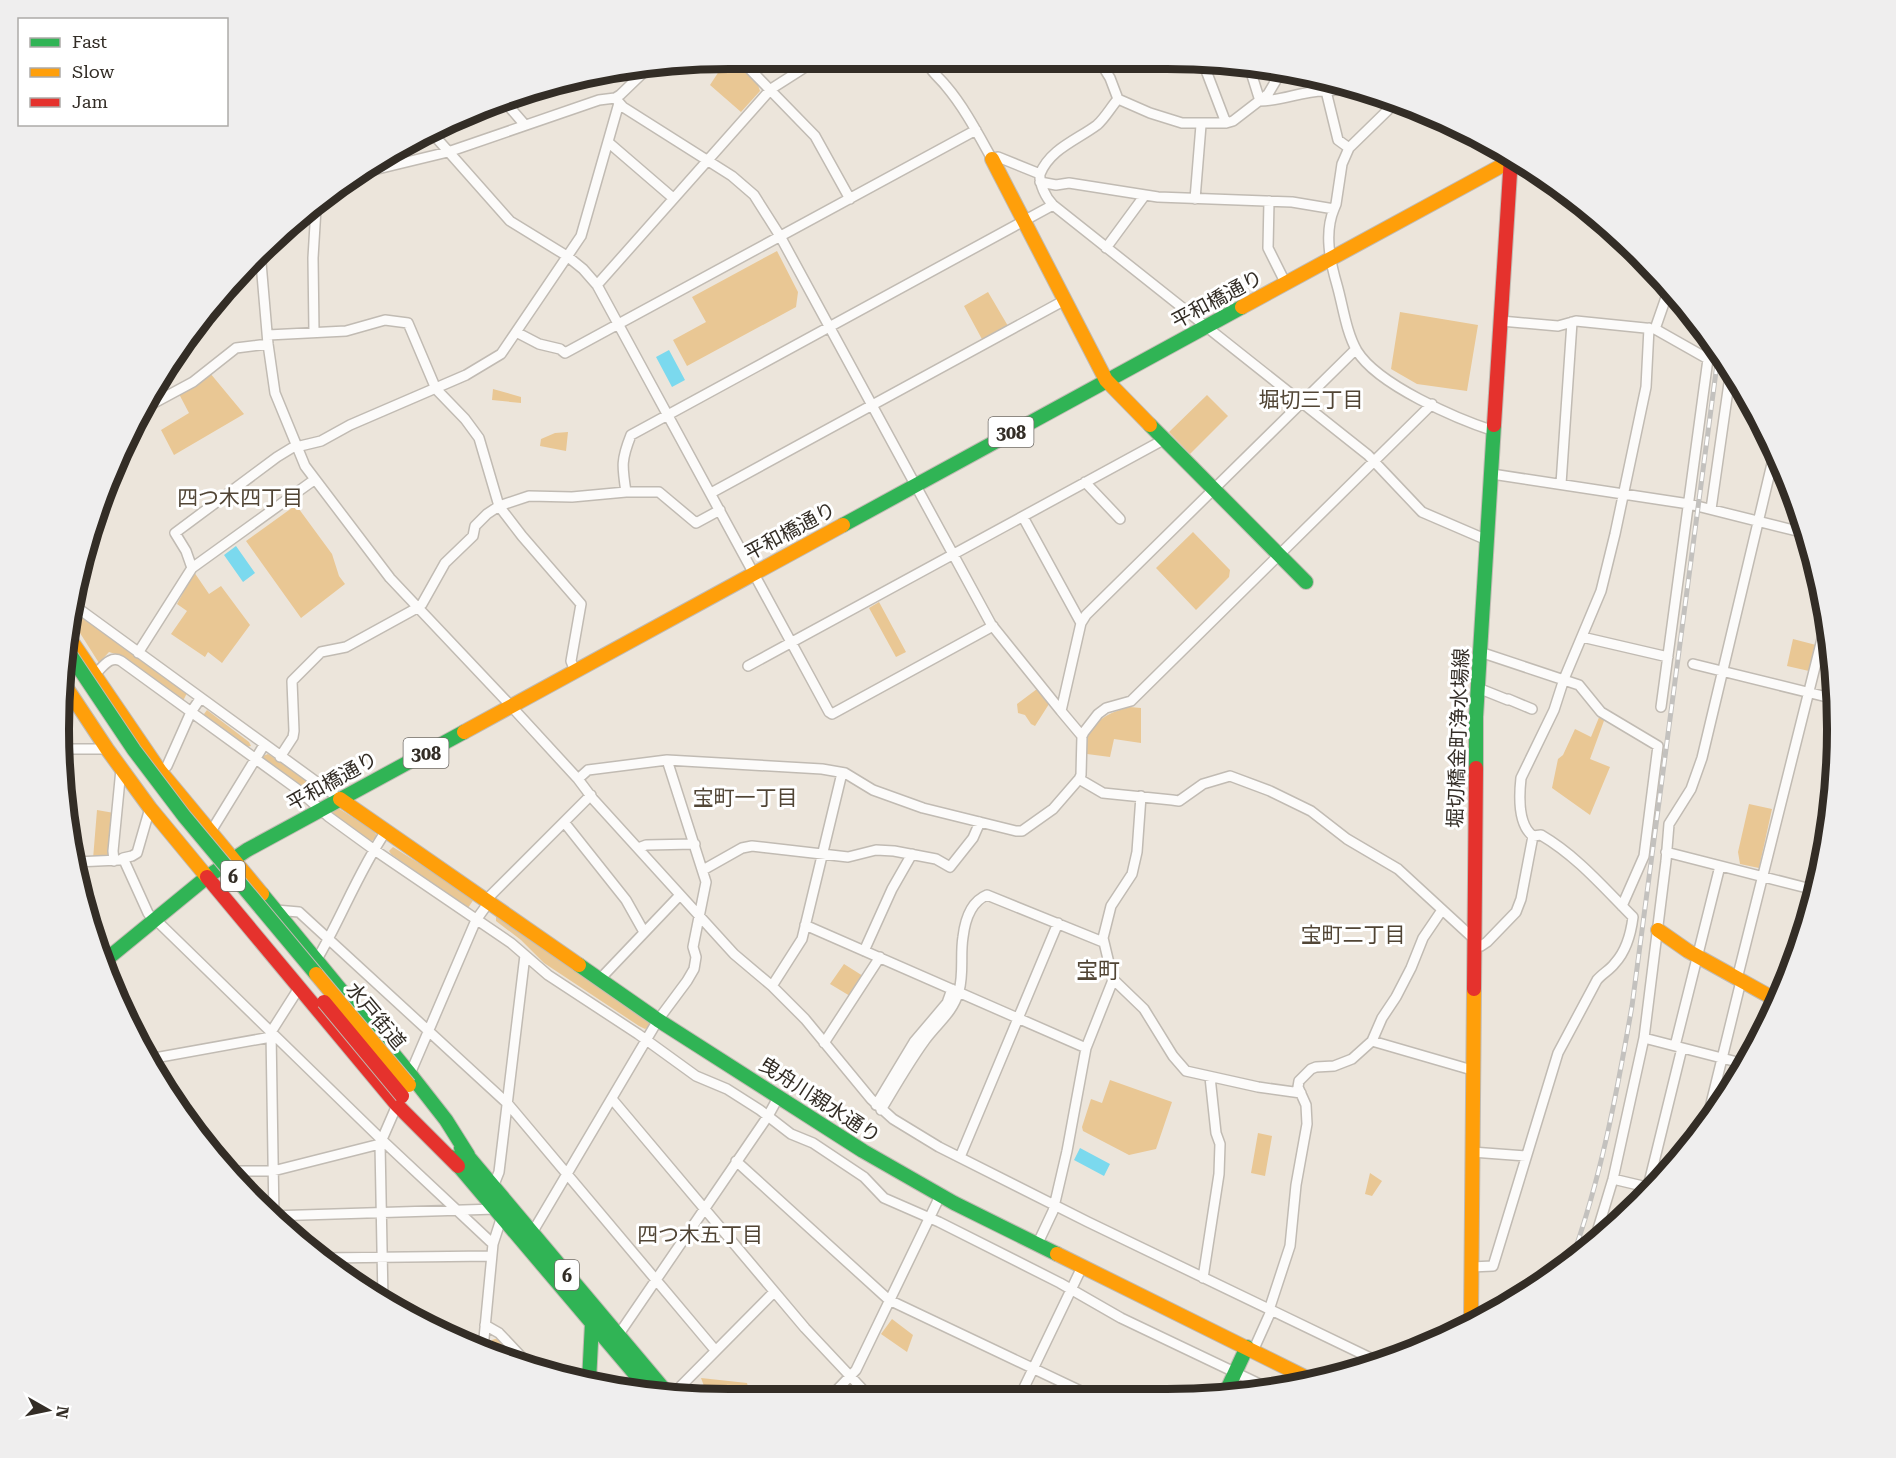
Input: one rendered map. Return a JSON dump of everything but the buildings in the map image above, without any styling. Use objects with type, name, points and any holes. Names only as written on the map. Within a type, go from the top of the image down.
[{"type":"main road","points":[[992,159],[1106,380],[1306,582]]},
{"type":"main road","name":"平和橋通り","points":[[110,957],[232,859],[1506,162]]},
{"type":"main road","name":"堀切橋金町浄水場線","points":[[1471,1315],[1475,768],[1480,652],[1512,166]]},
{"type":"main road","points":[[75,646],[160,771],[316,961],[404,1090]]},
{"type":"main road","name":"水戸街道","points":[[73,659],[134,750],[184,816],[404,1090],[458,1166],[592,1323]]},
{"type":"main road","name":"水戸街道","points":[[71,677],[163,807],[404,1090],[468,1155],[593,1306],[645,1383]]},
{"type":"main road","points":[[70,693],[150,808],[299,988],[404,1090]]},
{"type":"main road","name":"曳舟川親水通り","points":[[340,799],[658,1020],[863,1151],[940,1196],[1301,1375]]},
{"type":"main road","points":[[1658,930],[1698,957],[1770,997]]},
{"type":"main road","points":[[589,1374],[593,1306]]},
{"type":"main road","points":[[592,1323],[610,1331]]},
{"type":"main road","name":"水戸街道","points":[[610,1331],[662,1385]]},
{"type":"main road","points":[[1229,1386],[1250,1349]]},
{"type":"street","points":[[751,69],[814,136],[850,199]]},
{"type":"street","points":[[597,285],[771,89],[802,69]]},
{"type":"street","points":[[932,69],[976,130],[992,159],[998,156],[1056,185],[1069,183],[1145,195],[1292,202],[1334,208]]},
{"type":"street","points":[[1105,69],[1118,99],[1150,113],[1182,123],[1233,121],[1268,94],[1277,79]]},
{"type":"street","points":[[1206,70],[1226,123]]},
{"type":"street","points":[[192,568],[186,551],[175,533],[277,457],[295,447],[321,441],[350,425],[436,389],[494,360],[516,332],[581,236],[608,142],[617,100],[641,75]]},
{"type":"street","points":[[1252,75],[1260,101]]},
{"type":"street","points":[[1260,101],[1273,101],[1317,91],[1334,90]]},
{"type":"street","points":[[1326,91],[1338,140],[1349,148]]},
{"type":"street","points":[[1118,99],[1098,124],[1061,148],[1047,161],[1040,178],[1049,201],[1374,461],[1422,512],[1487,540]]},
{"type":"street","points":[[379,169],[448,152],[599,100],[617,100],[732,176],[754,195],[780,236],[993,626],[1082,736]]},
{"type":"street","points":[[509,107],[525,125]]},
{"type":"street","points":[[1389,108],[1349,148],[1342,164],[1336,204],[1329,229],[1330,259],[1349,330],[1356,349],[1377,371],[1408,392],[1466,422],[1494,431]]},
{"type":"street","points":[[1195,199],[1201,124]]},
{"type":"street","points":[[516,332],[539,344],[560,349],[565,353],[976,130]]},
{"type":"street","points":[[436,138],[510,221],[567,256],[597,285],[831,714],[993,626]]},
{"type":"street","points":[[608,142],[673,198]]},
{"type":"street","points":[[1107,248],[1145,195]]},
{"type":"street","points":[[1269,201],[1268,248],[1286,284]]},
{"type":"street","points":[[626,492],[622,465],[623,455],[631,435],[1053,205]]},
{"type":"street","points":[[314,332],[313,258],[316,215]]},
{"type":"street","points":[[262,262],[268,340],[276,399],[295,447],[314,480],[374,560],[417,608],[512,706],[734,954],[772,986],[805,1019],[879,1107],[918,1136],[1203,1278],[1369,1357]]},
{"type":"street","points":[[1471,1267],[1493,1266],[1558,1053],[1597,980],[1603,972],[1615,964],[1630,938],[1633,917],[1592,874],[1551,841],[1541,835],[1533,836],[1527,832],[1520,790],[1521,778],[1526,765],[1554,710],[1564,679],[1601,591],[1646,387],[1652,328],[1665,297]]},
{"type":"street","points":[[711,493],[1065,300]]},
{"type":"street","points":[[155,402],[193,382],[236,348],[314,332],[346,331],[385,320],[408,323],[436,389],[465,419],[479,438],[499,506],[581,604],[571,661],[575,671]]},
{"type":"street","points":[[1501,321],[1558,326],[1572,322],[1652,328],[1708,359],[1661,707]]},
{"type":"street","points":[[1561,484],[1572,322]]},
{"type":"street","points":[[1061,711],[1081,623],[1086,615],[1356,349]]},
{"type":"street","points":[[1711,509],[1729,383]]},
{"type":"street","points":[[578,779],[588,770],[667,760],[822,769],[842,773],[873,790],[913,805],[1022,831],[1053,808],[1079,779],[1082,736],[1091,722],[1106,708],[1131,701],[1432,404]]},
{"type":"street","points":[[748,666],[1165,439]]},
{"type":"street","points":[[1598,1228],[1613,1179],[1644,1038],[1670,820],[1697,776],[1724,672],[1772,465]]},
{"type":"street","points":[[1492,474],[1689,504],[1796,531]]},
{"type":"street","points":[[138,653],[192,568],[314,480]]},
{"type":"street","points":[[1085,482],[1120,519]]},
{"type":"street","points":[[280,757],[293,737],[294,731],[292,681],[321,652],[346,647],[422,604],[445,563],[473,536],[475,526],[499,506],[529,496],[572,497],[626,492],[659,492],[696,524],[720,510]]},
{"type":"street","points":[[1023,517],[1081,623]]},
{"type":"street","points":[[80,610],[340,799]]},
{"type":"street","points":[[1582,637],[1668,657]]},
{"type":"street","points":[[1711,1103],[1762,876],[1821,643]]},
{"type":"street","points":[[1480,652],[1579,685],[1601,712],[1658,746],[1644,856],[1622,906]]},
{"type":"street","points":[[94,674],[111,659],[116,658],[255,759],[373,849],[511,943],[548,975],[696,1076],[727,1089],[791,1134],[813,1143],[864,1177],[884,1198],[1256,1383]]},
{"type":"street","points":[[1693,664],[1826,697]]},
{"type":"street","points":[[1478,688],[1532,709]]},
{"type":"street","points":[[160,771],[167,766],[191,712],[200,699]]},
{"type":"street","points":[[210,833],[264,745]]},
{"type":"street","points":[[69,749],[107,749]]},
{"type":"street","points":[[532,1233],[658,1020],[694,969],[696,957],[693,947],[706,882],[667,760]]},
{"type":"street","points":[[121,769],[113,851],[148,913],[381,1142],[493,1244]]},
{"type":"street","points":[[772,986],[802,939],[842,773]]},
{"type":"street","points":[[1079,779],[1103,793],[1179,801],[1203,784],[1230,776],[1258,785],[1311,811],[1347,839],[1398,869],[1419,886],[1473,943],[1482,946],[1516,912],[1521,899],[1533,836]]},
{"type":"street","points":[[383,1291],[381,1142],[476,920],[488,901],[591,795]]},
{"type":"street","points":[[1037,1245],[1054,1204],[1067,1151],[1086,1048],[1113,980],[1103,942],[1111,906],[1132,874],[1137,852],[1141,796]]},
{"type":"street","points":[[83,862],[118,860],[137,853],[150,808]]},
{"type":"street","points":[[564,822],[626,900],[644,932]]},
{"type":"street","points":[[703,870],[742,848],[752,846],[848,857],[876,850],[936,859],[950,867],[973,838],[980,822]]},
{"type":"street","points":[[316,961],[329,940],[373,849],[386,831]]},
{"type":"street","points":[[638,848],[646,845],[694,844]]},
{"type":"street","points":[[1666,852],[1808,888]]},
{"type":"street","points":[[864,951],[892,889],[912,854]]},
{"type":"street","points":[[1653,1176],[1698,957],[1720,866]]},
{"type":"street","points":[[600,979],[680,895]]},
{"type":"street","points":[[879,1107],[914,1042],[955,991],[963,962],[962,938],[968,911],[983,897],[987,896],[1103,942]]},
{"type":"street","points":[[273,910],[299,912],[507,1104],[715,1350]]},
{"type":"street","points":[[1250,1349],[1270,1310],[1290,1246],[1296,1185],[1306,1124],[1306,1105],[1298,1087],[1299,1081],[1311,1069],[1343,1064],[1360,1053],[1372,1041],[1382,1018],[1396,998],[1411,968],[1423,938],[1442,910]]},
{"type":"street","points":[[960,1157],[1058,923]]},
{"type":"street","points":[[805,925],[1086,1048]]},
{"type":"street","points":[[493,1186],[498,1177],[525,956]]},
{"type":"street","points":[[824,1043],[880,957]]},
{"type":"street","points":[[1113,980],[1144,1009],[1173,1056],[1186,1071],[1301,1093]]},
{"type":"street","points":[[273,1206],[271,1035],[299,988]]},
{"type":"street","points":[[156,1058],[271,1035]]},
{"type":"street","points":[[1644,1038],[1737,1062]]},
{"type":"street","points":[[1372,1041],[1473,1070]]},
{"type":"street","points":[[1203,1278],[1219,1174],[1220,1144],[1216,1133],[1210,1077]]},
{"type":"street","points":[[610,1331],[656,1279],[768,1116],[779,1096]]},
{"type":"street","points":[[612,1099],[774,1292],[862,1389]]},
{"type":"street","points":[[240,1172],[273,1171],[381,1142]]},
{"type":"street","points":[[1472,1152],[1526,1156]]},
{"type":"street","points":[[736,1161],[889,1300],[1077,1389]]},
{"type":"street","points":[[1613,1179],[1643,1186]]},
{"type":"street","points":[[838,1389],[851,1377],[940,1196]]},
{"type":"street","points":[[285,1217],[381,1213],[499,1213],[493,1244],[484,1342]]},
{"type":"street","points":[[334,1258],[492,1256]]},
{"type":"street","points":[[1023,1389],[1082,1267]]},
{"type":"street","points":[[677,1387],[774,1292]]},
{"type":"street","points":[[485,1325],[499,1333],[520,1355]]},
{"type":"shaded area","points":[[720,69],[742,69],[757,82],[760,91],[741,112],[710,85]]},
{"type":"shaded area","points":[[777,251],[798,292],[796,307],[687,366],[673,340],[706,322],[692,297]]},
{"type":"shaded area","points":[[988,292],[1008,326],[983,341],[964,306]]},
{"type":"shaded area","points":[[1400,312],[1478,325],[1467,391],[1417,384],[1391,369]]},
{"type":"shaded area","points":[[210,373],[244,414],[174,455],[161,430],[189,413],[179,394]]},
{"type":"shaded area","points":[[493,389],[521,397],[521,403],[492,400]]},
{"type":"shaded area","points":[[1207,395],[1228,416],[1190,454],[1169,432]]},
{"type":"shaded area","points":[[568,432],[566,451],[540,446],[541,439],[555,433]]},
{"type":"shaded area","points":[[296,505],[332,554],[339,576],[345,584],[301,618],[246,541]]},
{"type":"shaded area","points":[[1193,532],[1230,570],[1229,577],[1196,610],[1156,568]]},
{"type":"shaded area","points":[[194,572],[209,594],[221,586],[250,625],[222,663],[208,652],[205,657],[171,634],[187,611],[177,604]]},
{"type":"shaded area","points":[[879,602],[906,652],[896,657],[869,608]]},
{"type":"shaded area","points":[[79,616],[187,693],[183,701],[178,699],[122,656],[109,652],[99,663],[77,629]]},
{"type":"shaded area","points":[[1793,639],[1816,645],[1809,671],[1787,666]]},
{"type":"shaded area","points":[[1037,689],[1049,704],[1035,726],[1025,715],[1018,713],[1017,704]]},
{"type":"shaded area","points":[[1130,707],[1141,708],[1141,743],[1114,739],[1110,757],[1087,754],[1088,736],[1092,728],[1101,719]]},
{"type":"shaded area","points":[[207,710],[249,742],[251,746],[246,747],[205,717]]},
{"type":"shaded area","points":[[1600,715],[1605,718],[1590,759],[1610,767],[1590,815],[1552,788],[1558,759],[1563,755],[1575,729],[1591,737]]},
{"type":"shaded area","points":[[268,754],[324,792],[316,797],[264,761],[263,756]]},
{"type":"shaded area","points":[[1749,804],[1772,809],[1759,868],[1740,864],[1738,852]]},
{"type":"shaded area","points":[[338,808],[374,831],[377,836],[372,841],[368,840],[332,815],[333,811]]},
{"type":"shaded area","points":[[97,810],[114,813],[110,859],[93,859]]},
{"type":"shaded area","points":[[393,847],[471,896],[474,899],[468,908],[391,854],[389,851]]},
{"type":"shaded area","points":[[496,916],[650,1021],[650,1026],[645,1029],[639,1026],[544,963],[521,940],[496,921]]},
{"type":"shaded area","points":[[844,964],[863,976],[850,996],[830,984]]},
{"type":"shaded area","points":[[1110,1080],[1172,1102],[1156,1149],[1129,1155],[1083,1131],[1082,1127],[1091,1099],[1102,1103]]},
{"type":"shaded area","points":[[1258,1133],[1272,1136],[1265,1176],[1251,1173]]},
{"type":"shaded area","points":[[1370,1173],[1382,1181],[1372,1196],[1365,1194]]},
{"type":"shaded area","points":[[892,1319],[913,1335],[907,1352],[881,1334]]},
{"type":"shaded area","points":[[498,1338],[511,1352],[492,1345],[492,1340]]},
{"type":"shaded area","points":[[701,1378],[747,1383],[749,1389],[729,1389],[705,1388]]},
{"type":"water","points":[[669,350],[685,380],[672,387],[656,357]]},
{"type":"water","points":[[236,546],[255,573],[243,582],[224,555]]},
{"type":"water","points":[[1080,1148],[1110,1164],[1104,1176],[1074,1160]]},
{"type":"railway","points":[[1576,1247],[1600,1167],[1632,1006],[1717,364]]},
{"type":"traffic: fast","points":[[843,525],[1242,307]]},
{"type":"traffic: fast","points":[[1150,425],[1306,582]]},
{"type":"traffic: fast","points":[[1476,768],[1476,717],[1494,425]]},
{"type":"traffic: fast","points":[[73,659],[134,750],[184,816],[316,974]]},
{"type":"traffic: fast","points":[[110,957],[207,877],[247,850],[464,732]]},
{"type":"traffic: fast","points":[[262,894],[410,1074],[446,1120],[468,1155]]},
{"type":"traffic: fast","points":[[579,965],[658,1020],[863,1151],[954,1203],[1057,1254]]},
{"type":"traffic: fast","points":[[461,1148],[660,1385]]},
{"type":"traffic: fast","points":[[451,1157],[643,1383]]},
{"type":"traffic: fast","points":[[589,1374],[592,1323]]},
{"type":"traffic: fast","points":[[1229,1386],[1247,1347]]},
{"type":"traffic: slow","points":[[992,159],[1106,380],[1150,425]]},
{"type":"traffic: slow","points":[[1242,307],[1507,163]]},
{"type":"traffic: slow","points":[[464,732],[843,525]]},
{"type":"traffic: slow","points":[[75,646],[160,771],[262,894]]},
{"type":"traffic: slow","points":[[70,693],[150,808],[207,877]]},
{"type":"traffic: slow","points":[[340,799],[579,965]]},
{"type":"traffic: slow","points":[[1658,930],[1688,951],[1770,997]]},
{"type":"traffic: slow","points":[[316,974],[409,1085]]},
{"type":"traffic: slow","points":[[1471,1315],[1474,989]]},
{"type":"traffic: slow","points":[[1057,1254],[1301,1375]]},
{"type":"traffic: jam","points":[[1494,425],[1510,165]]},
{"type":"traffic: jam","points":[[1474,989],[1476,768]]},
{"type":"traffic: jam","points":[[207,877],[397,1105],[458,1166]]},
{"type":"traffic: jam","points":[[324,1002],[402,1096]]},
{"type":"district","name":"堀切三丁目","points":[[1311,400]]},
{"type":"district","name":"四つ木四丁目","points":[[240,498]]},
{"type":"district","name":"宝町一丁目","points":[[745,798]]},
{"type":"district","name":"宝町二丁目","points":[[1353,935]]},
{"type":"district","name":"宝町","points":[[1098,970]]},
{"type":"district","name":"四つ木五丁目","points":[[700,1235]]}]
